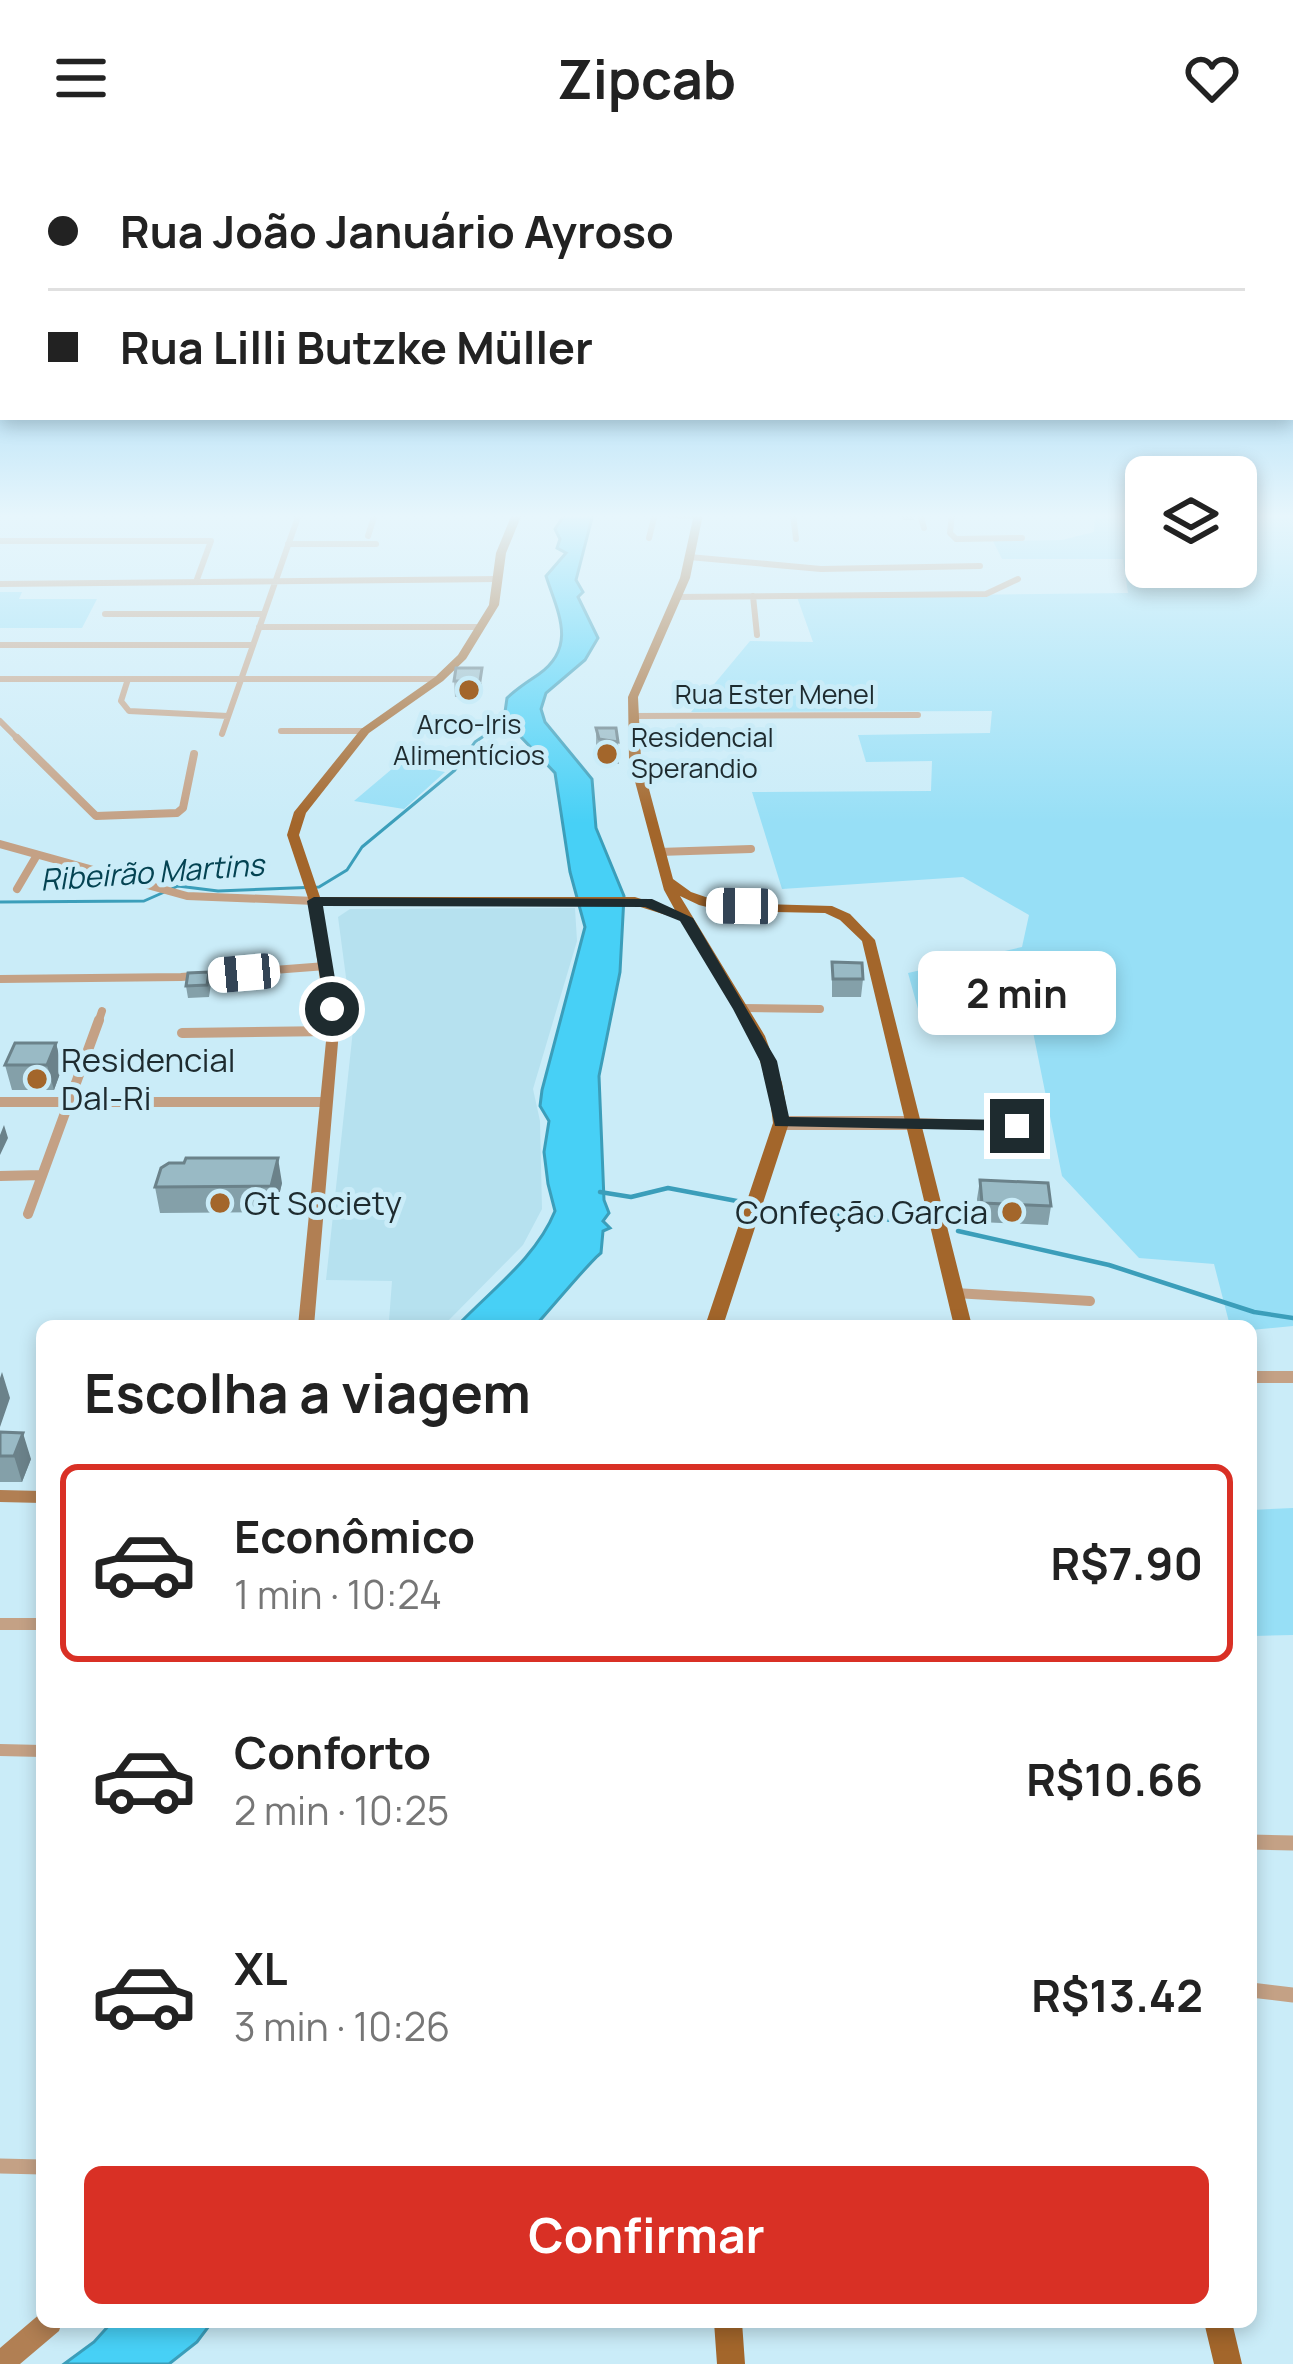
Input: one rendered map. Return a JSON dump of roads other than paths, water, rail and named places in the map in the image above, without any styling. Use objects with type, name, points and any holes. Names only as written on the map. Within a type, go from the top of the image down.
[{"type":"main road","points":[[308,1320],[333,1031],[326,966],[312,893],[296,850],[294,824],[364,731],[439,680],[487,617]]},
{"type":"main road","points":[[668,617],[638,683],[632,716],[635,759],[666,877],[769,1061],[781,1123],[716,1320]]},
{"type":"main road","points":[[666,877],[684,896],[708,906],[827,910],[857,926],[868,940],[962,1320]]},
{"type":"main road","points":[[312,893],[632,901],[686,918],[708,906]]},
{"type":"main road","points":[[0,1496],[36,1497]]},
{"type":"main road","points":[[2,2364],[43,2328]]},
{"type":"main road","points":[[728,2328],[731,2364]]},
{"type":"main road","points":[[1219,2328],[1228,2364]]},
{"type":"street","points":[[222,734],[263,617]]},
{"type":"street","points":[[755,617],[757,634]]},
{"type":"street","points":[[260,627],[481,627]]},
{"type":"street","points":[[0,645],[253,645]]},
{"type":"street","points":[[0,679],[439,680]]},
{"type":"street","points":[[128,679],[121,701],[129,711],[228,716]]},
{"type":"street","name":"Rua Ester Menel","points":[[632,716],[918,716]]},
{"type":"street","points":[[0,721],[96,816],[177,813],[183,808],[194,754]]},
{"type":"street","points":[[281,731],[364,731]]},
{"type":"street","points":[[0,844],[171,893],[312,893]]},
{"type":"street","points":[[659,852],[751,849]]},
{"type":"street","points":[[17,889],[38,855]]},
{"type":"street","points":[[0,979],[182,977],[326,966]]},
{"type":"street","points":[[741,1009],[820,1009]]},
{"type":"street","points":[[28,1214],[102,1011]]},
{"type":"street","points":[[182,1033],[333,1031]]},
{"type":"street","points":[[0,1102],[327,1102]]},
{"type":"street","points":[[781,1123],[1017,1126]]},
{"type":"street","points":[[0,1176],[42,1175]]},
{"type":"street","points":[[955,1293],[1090,1301]]},
{"type":"street","points":[[1257,1377],[1293,1377]]},
{"type":"street","points":[[0,1624],[36,1624]]},
{"type":"street","points":[[0,1750],[36,1750]]},
{"type":"street","points":[[1257,1842],[1293,1843]]},
{"type":"street","points":[[1257,1991],[1293,1995]]},
{"type":"street","points":[[0,2166],[36,2167]]},
{"type":"waterway","name":"Ribeirão Martins","points":[[0,902],[144,901],[178,886],[218,891],[319,887],[347,870],[362,847],[455,770],[475,742],[506,721]]},
{"type":"waterway","points":[[600,1192],[631,1197],[668,1188],[742,1202]]},
{"type":"waterway","points":[[760,1205],[927,1224]]},
{"type":"waterway","points":[[958,1231],[1109,1265],[1254,1312],[1293,1318]]},
{"type":"place","name":"Arco-Iris Alimentícios","points":[[469,690]]},
{"type":"place","name":"Residencial Sperandio","points":[[607,754]]},
{"type":"place","name":"Residencial Dal-Ri","points":[[37,1079]]},
{"type":"place","name":"Gt Society","points":[[220,1203]]},
{"type":"place","name":"Confeção Garcia","points":[[1012,1212]]}]
